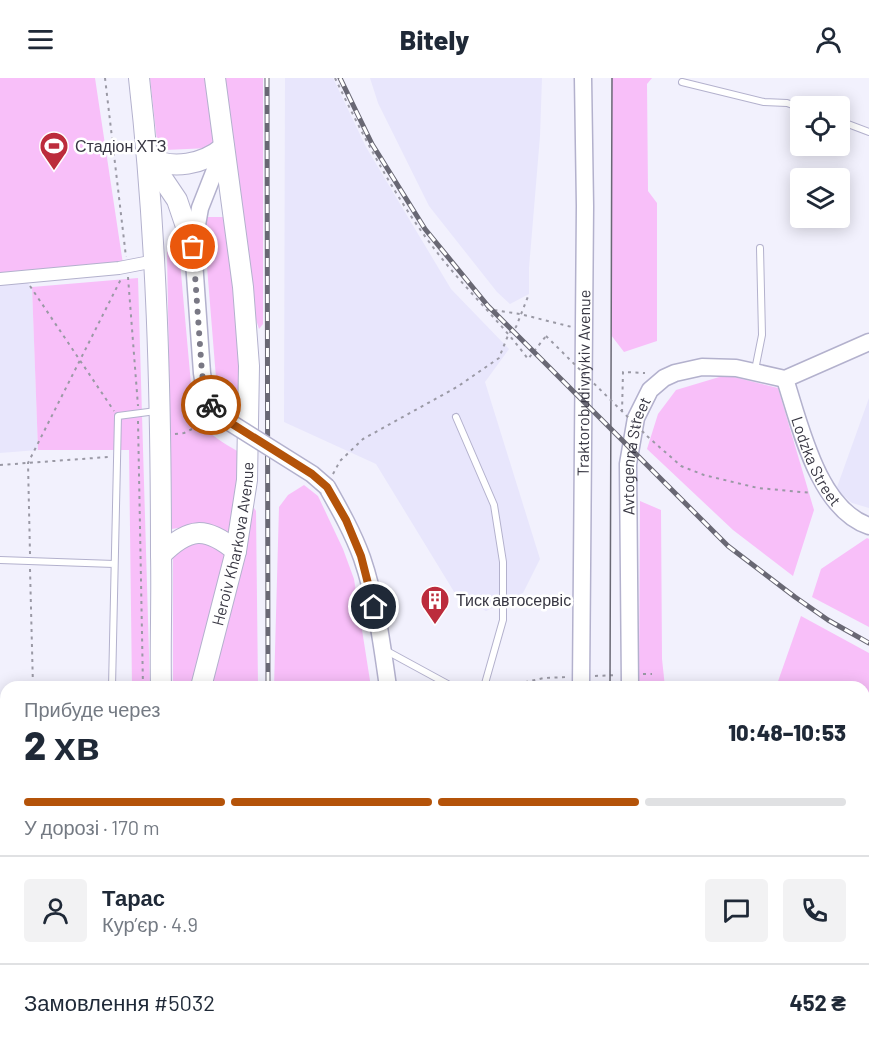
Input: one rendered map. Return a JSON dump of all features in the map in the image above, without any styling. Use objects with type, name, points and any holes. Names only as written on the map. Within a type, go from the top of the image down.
[{"type":"main road","points":[[139,78],[148,157],[159,411],[162,555],[157,681]]},
{"type":"main road","name":"Heroiv Kharkova Avenue","points":[[203,681],[236,551],[247,480],[249,366],[243,287],[214,78]]},
{"type":"main road","name":"Traktorobudivnykiv Avenue","points":[[580,681],[584,329],[583,78]]},
{"type":"main road","points":[[148,157],[159,163],[182,164],[206,159],[224,147]]},
{"type":"main road","points":[[224,147],[200,208],[193,247],[205,392],[218,415],[312,474],[327,487],[346,520],[367,573],[387,681]]},
{"type":"main road","points":[[148,157],[177,200],[193,247]]},
{"type":"main road","points":[[785,379],[869,342]]},
{"type":"main road","name":"Avtogenna Street","points":[[630,681],[628,464],[632,433],[641,406],[656,384],[675,373],[718,366],[755,371],[785,379]]},
{"type":"main road","name":"Lodzka Street","points":[[785,379],[818,472],[836,504],[858,522],[869,526]]},
{"type":"main road","points":[[162,555],[179,538],[190,533],[201,532],[211,534],[236,551]]},
{"type":"street","points":[[0,279],[128,266],[154,261]]},
{"type":"lane","points":[[682,82],[764,102],[790,104]]},
{"type":"lane","points":[[850,125],[869,132]]},
{"type":"lane","points":[[755,371],[762,335],[760,248]]},
{"type":"lane","points":[[112,681],[118,416],[159,411]]},
{"type":"lane","points":[[456,417],[494,505],[503,562],[503,620],[486,681]]},
{"type":"lane","points":[[0,561],[114,564]]},
{"type":"lane","points":[[382,648],[442,681]]},
{"type":"path","points":[[105,78],[128,266],[157,681]]},
{"type":"path","points":[[335,78],[361,131],[398,196],[436,251],[509,333],[528,359],[546,336],[622,412],[681,466],[704,475],[758,488],[814,493]]},
{"type":"path","points":[[33,681],[28,463],[128,266]]},
{"type":"path","points":[[23,277],[118,416]]},
{"type":"path","points":[[327,487],[340,460],[363,439],[457,387],[499,358],[509,333],[516,327],[529,294]]},
{"type":"path","points":[[487,309],[584,329]]},
{"type":"path","points":[[622,412],[623,372],[645,373]]},
{"type":"path","points":[[184,433],[218,415]]},
{"type":"path","points":[[0,465],[117,456]]},
{"type":"path","points":[[537,681],[559,677]]},
{"type":"shaded area","name":"Стадіон ХТЗ","points":[[0,78],[95,78],[123,264],[0,279]]},
{"type":"shaded area","points":[[150,78],[209,78],[217,138],[214,144],[209,148],[165,150],[159,147]]},
{"type":"shaded area","points":[[224,78],[263,78],[263,324],[259,329],[254,313]]},
{"type":"shaded area","points":[[285,78],[333,78],[366,147],[451,289],[509,349],[485,382],[540,559],[523,593],[486,611],[456,595],[376,464],[284,422]]},
{"type":"shaded area","points":[[370,78],[542,78],[529,294],[510,304],[497,292],[429,206],[378,103]]},
{"type":"shaded area","points":[[612,78],[652,78],[647,84],[648,191],[657,203],[657,341],[624,352],[611,335]]},
{"type":"shaded area","points":[[203,217],[231,217],[241,412],[225,400],[216,378]]},
{"type":"shaded area","points":[[172,247],[179,251],[193,406],[201,422],[211,433],[239,452],[240,479],[233,536],[226,532],[203,527],[172,529],[167,252]]},
{"type":"shaded area","points":[[138,278],[150,681],[132,681],[129,450],[38,450],[32,287]]},
{"type":"shaded area","points":[[24,280],[32,287],[38,450],[0,453],[0,283]]},
{"type":"shaded area","points":[[726,375],[778,388],[814,510],[793,576],[733,530],[647,449],[658,414],[676,390]]},
{"type":"shaded area","points":[[869,398],[869,508],[852,503],[836,490]]},
{"type":"shaded area","points":[[304,485],[318,496],[343,549],[354,579],[370,681],[274,681],[279,507],[288,495]]},
{"type":"shaded area","points":[[640,501],[661,510],[662,659],[664,681],[639,681]]},
{"type":"shaded area","points":[[254,508],[256,511],[258,681],[209,681],[251,511]]},
{"type":"shaded area","points":[[867,538],[869,539],[869,627],[812,597],[821,569]]},
{"type":"shaded area","points":[[204,541],[222,551],[228,558],[197,681],[173,681],[173,554],[177,547]]},
{"type":"shaded area","points":[[801,616],[869,653],[869,681],[778,681]]},
{"type":"tram line","points":[[610,681],[612,78]]},
{"type":"railway","points":[[267,78],[268,681]]},
{"type":"railway","points":[[340,78],[372,144],[425,229],[488,306],[728,546],[828,620],[869,643]]},
{"type":"way so far","points":[[193,247],[202,373],[205,392],[211,405]]},
{"type":"place","name":"Стадіон ХТЗ","points":[[54,172]]},
{"type":"place","name":"Тиск автосервіс","points":[[435,626]]},
{"type":"route","points":[[211,405],[218,415],[232,425],[312,474],[327,487],[346,520],[361,556],[374,607]]}]
